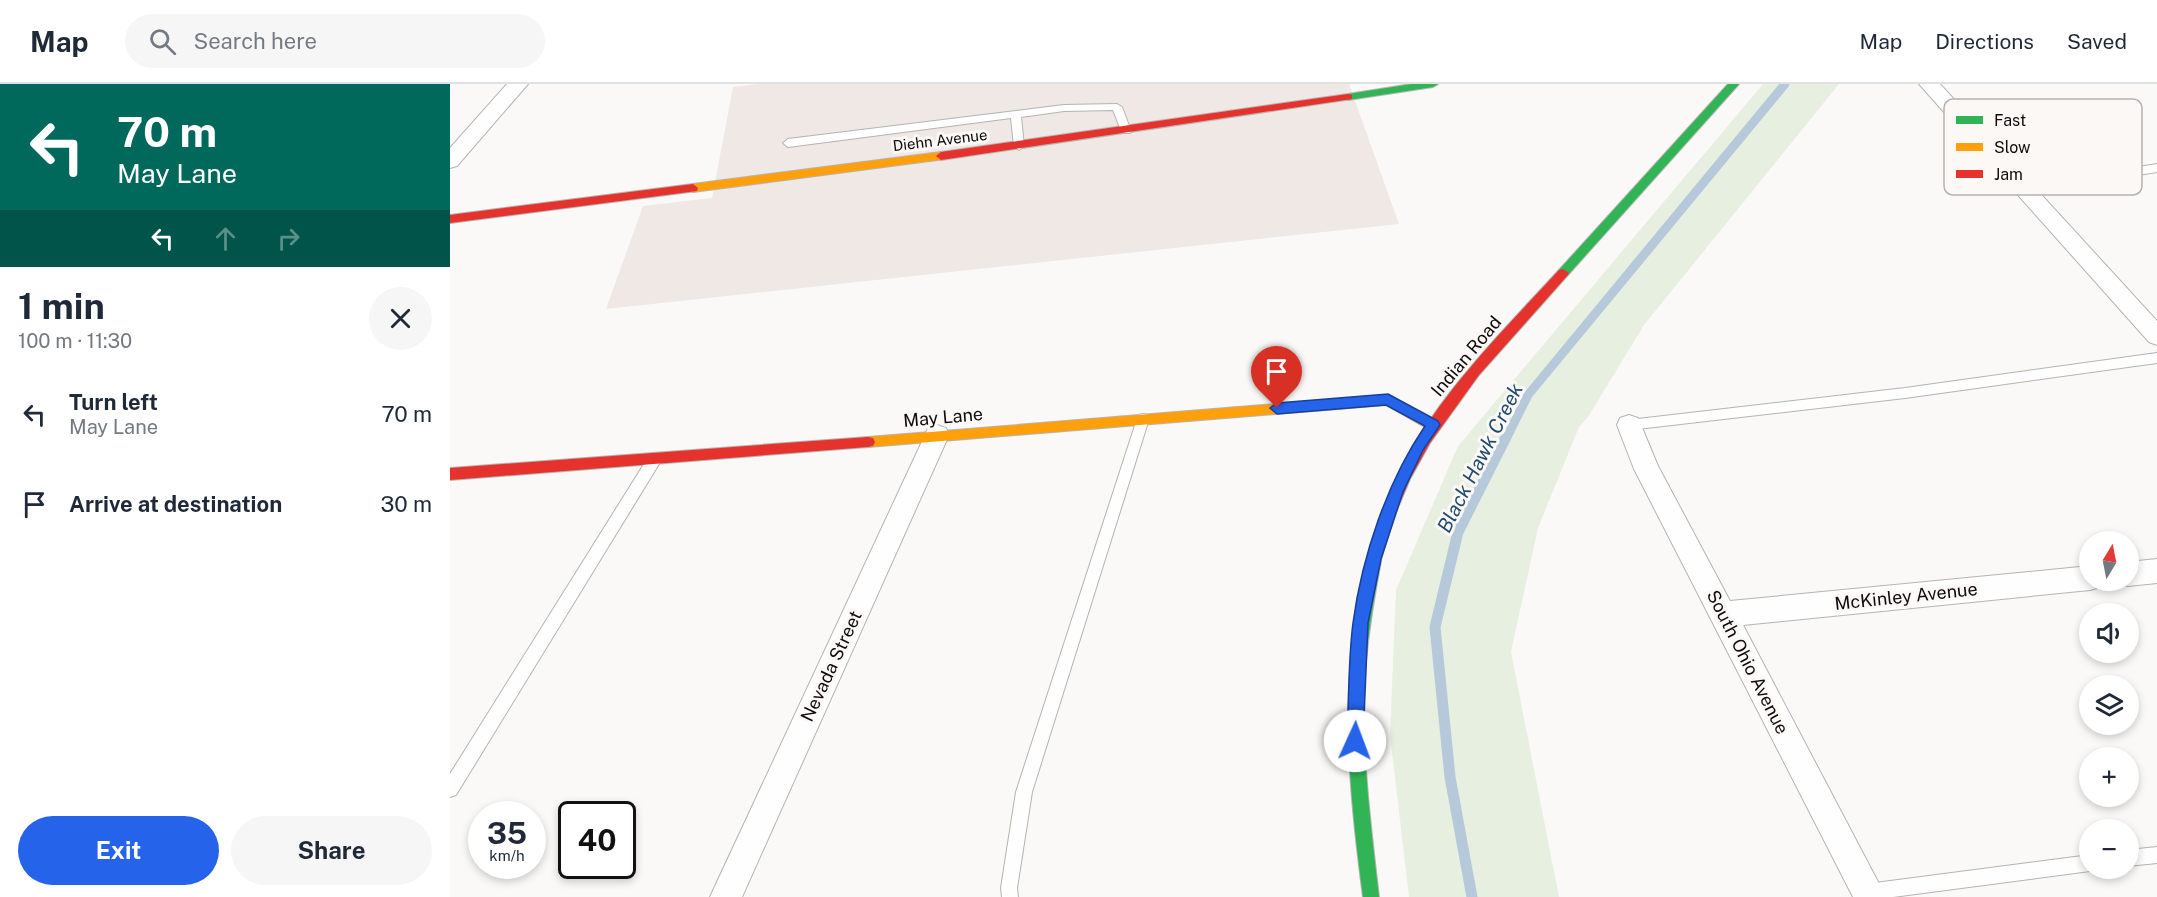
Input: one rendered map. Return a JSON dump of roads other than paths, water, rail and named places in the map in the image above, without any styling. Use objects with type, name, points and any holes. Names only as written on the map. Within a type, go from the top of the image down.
[{"type":"street","points":[[450,161],[518,84]]},
{"type":"street","name":"Diehn Avenue","points":[[450,219],[1019,146],[1433,84]]},
{"type":"street","name":"Indian Road","points":[[1371,897],[1355,741],[1360,623],[1374,559],[1396,492],[1418,447],[1457,390],[1734,84]]},
{"type":"street","points":[[1929,84],[1944,100]]},
{"type":"street","points":[[2030,195],[2157,336]]},
{"type":"street","name":"May Lane","points":[[450,474],[654,460],[937,435],[1388,400],[1433,425]]},
{"type":"street","name":"South Ohio Avenue","points":[[1629,425],[1647,469],[1868,894]]},
{"type":"street","name":"Nevada Street","points":[[726,897],[937,435]]},
{"type":"street","points":[[2139,573],[2157,571]]},
{"type":"street","name":"McKinley Avenue","points":[[1723,614],[2079,579]]},
{"type":"lane","points":[[788,143],[1064,108],[1117,107],[1126,131]]},
{"type":"lane","points":[[1016,114],[1019,146]]},
{"type":"lane","points":[[2142,170],[2157,168]]},
{"type":"lane","points":[[1629,425],[1905,393],[2157,358]]},
{"type":"lane","points":[[1010,897],[1009,888],[1024,792],[1143,419]]},
{"type":"lane","points":[[450,789],[654,460]]},
{"type":"lane","points":[[2139,857],[2157,855]]},
{"type":"lane","points":[[1868,894],[2079,865]]},
{"type":"waterway","name":"Black Hawk Creek","points":[[1506,439],[1528,395],[1785,84]]},
{"type":"waterway","name":"Black Hawk Creek","points":[[1472,897],[1450,777],[1435,627],[1458,532],[1506,437]]}]
